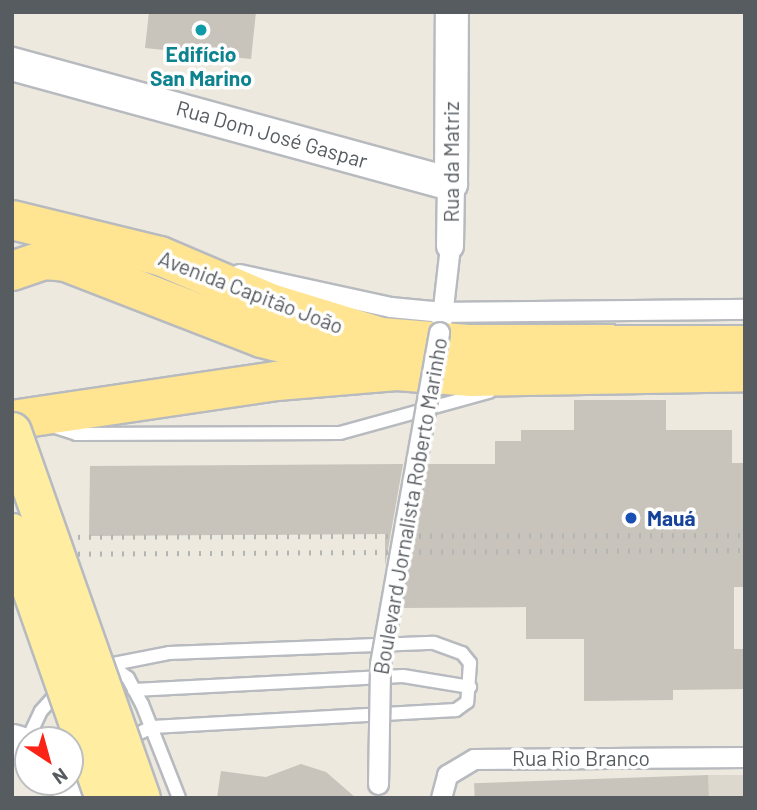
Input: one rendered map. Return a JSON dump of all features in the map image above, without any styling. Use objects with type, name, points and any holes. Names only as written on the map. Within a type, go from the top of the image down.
[{"type":"highway","name":"Avenida Capitão João","points":[[12,220],[160,256],[309,318],[381,337],[468,344],[745,345]]},
{"type":"highway","points":[[12,271],[44,260],[66,262],[262,338],[397,371]]},
{"type":"highway","points":[[20,423],[277,381],[397,371],[526,376],[745,372]]},
{"type":"main road","points":[[20,423],[141,798]]},
{"type":"main road","points":[[12,533],[105,798]]},
{"type":"street","name":"Rua da Matriz","points":[[443,312],[450,246],[452,12]]},
{"type":"street","name":"Rua Dom José Gaspar","points":[[12,64],[451,184]]},
{"type":"street","points":[[160,256],[390,307],[443,312],[745,309]]},
{"type":"street","name":"Boulevard Jornalista Roberto Marinho","points":[[378,784],[380,664],[443,312]]},
{"type":"street","name":"Rua Rio Branco","points":[[441,798],[447,775],[474,758],[745,757]]},
{"type":"lane","points":[[20,423],[76,434],[340,433],[383,425],[526,376]]},
{"type":"lane","points":[[33,726],[41,710],[58,691],[78,675],[108,663],[169,653],[435,643],[462,653],[470,663],[467,702],[456,710],[152,727],[84,765]]},
{"type":"lane","points":[[108,663],[134,690],[152,727],[179,798]]},
{"type":"lane","points":[[134,690],[403,677],[470,687]]},
{"type":"shaded area","points":[[708,775],[745,775],[745,798],[708,798]]},
{"type":"building","name":"Edifício San Marino","points":[[149,12],[256,12],[251,59],[145,48]]},
{"type":"building","name":"Mauá","points":[[574,400],[666,400],[666,430],[732,430],[732,463],[745,463],[745,587],[734,587],[734,649],[745,649],[745,689],[673,690],[673,700],[584,701],[584,639],[526,639],[526,607],[402,608],[428,464],[495,464],[495,441],[521,441],[521,430],[574,430]]},
{"type":"building","points":[[403,464],[385,566],[385,534],[89,536],[90,466]]},
{"type":"building","points":[[301,764],[326,772],[356,798],[217,798],[221,771],[266,777]]},
{"type":"building","points":[[708,775],[709,798],[475,798],[474,783]]},
{"type":"railway","points":[[12,537],[745,535]]},
{"type":"railway","points":[[12,554],[745,550]]},
{"type":"place","name":"Edifício San Marino","points":[[201,30]]},
{"type":"place","name":"Mauá","points":[[631,518]]}]
